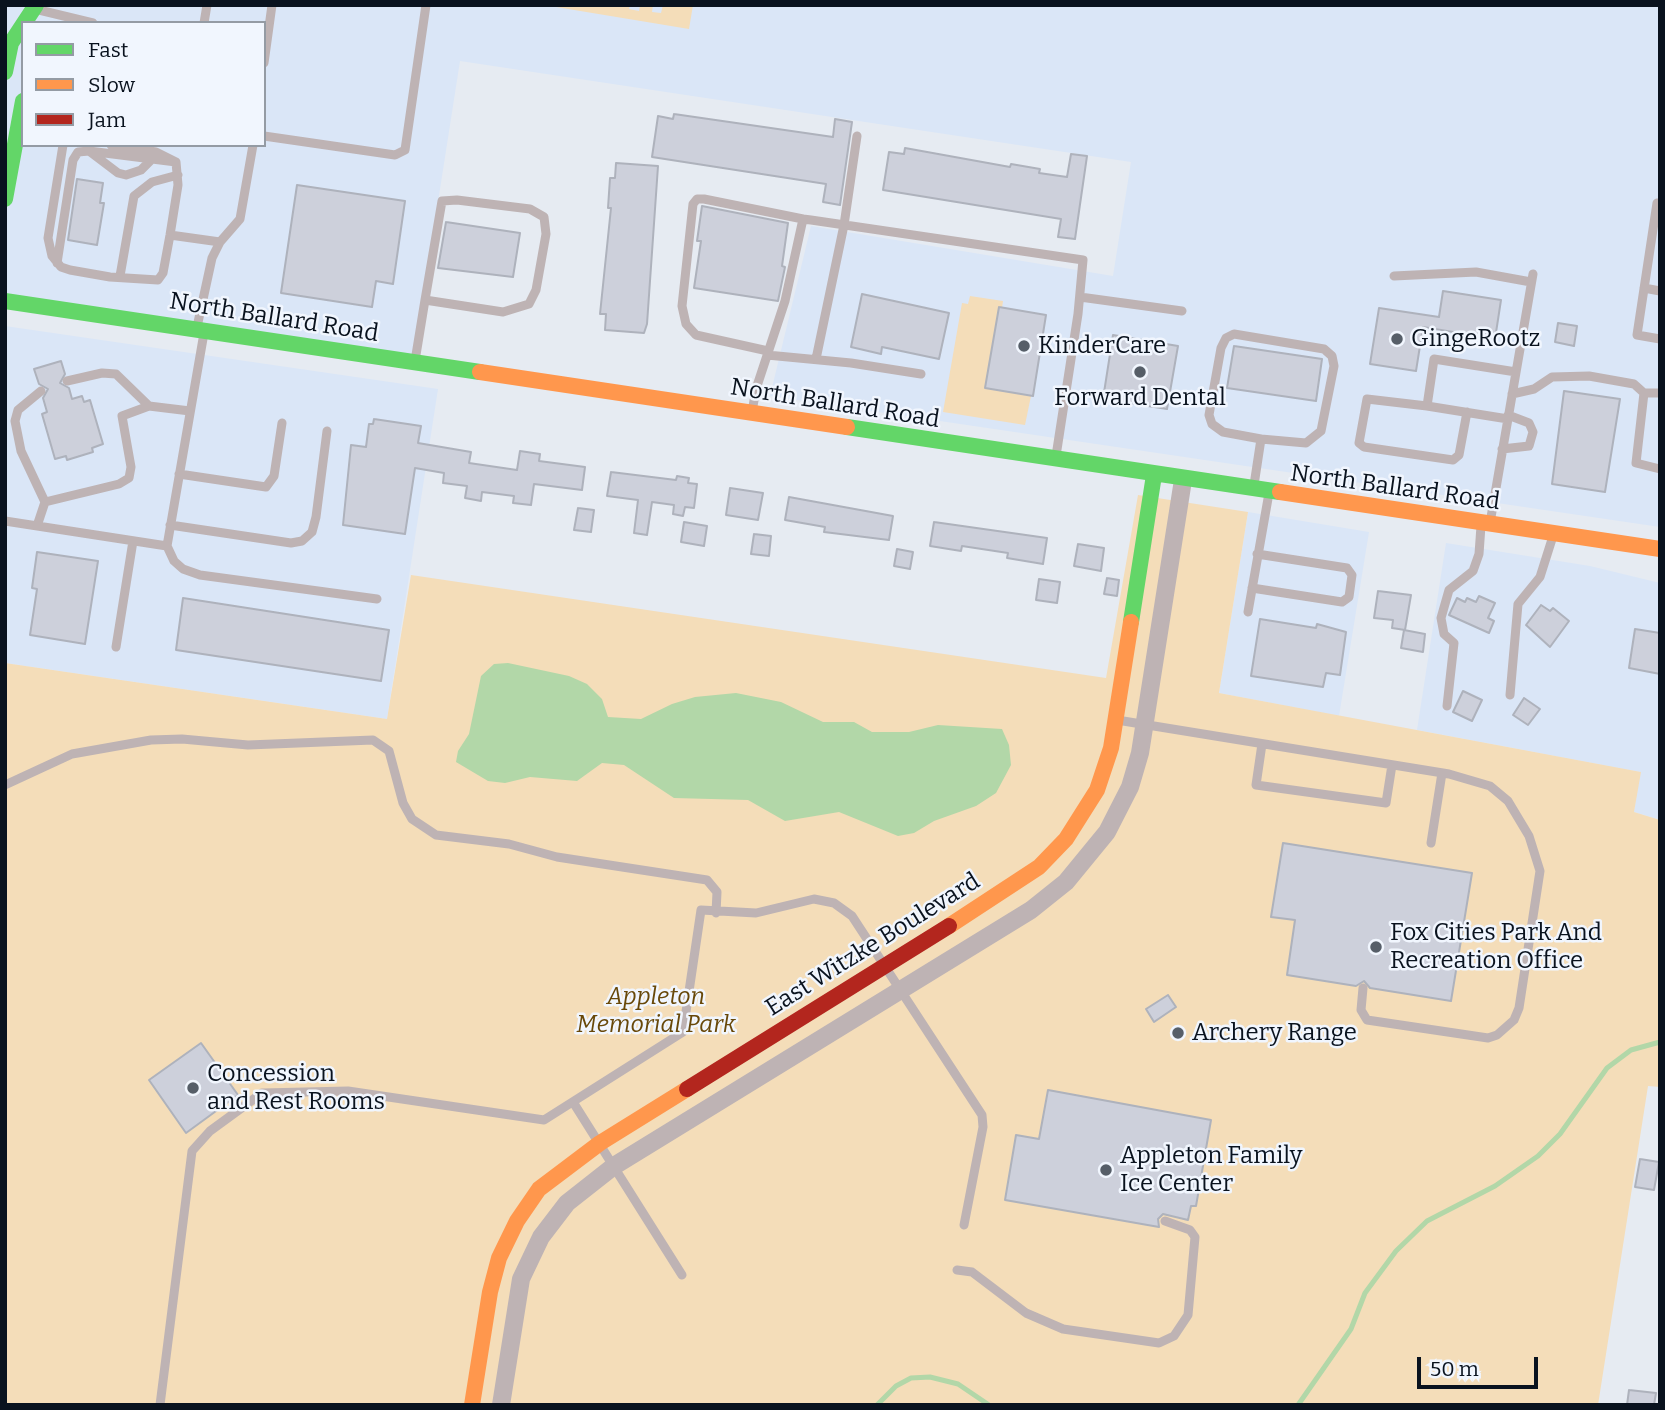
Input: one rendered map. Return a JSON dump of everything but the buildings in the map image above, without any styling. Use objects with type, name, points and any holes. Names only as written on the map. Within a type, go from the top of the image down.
[{"type":"main road","points":[[5,72],[11,43],[21,31]]},
{"type":"main road","points":[[5,199],[20,133]]},
{"type":"main road","name":"North Ballard Road","points":[[5,301],[1485,525],[1659,547]]},
{"type":"main road","name":"East Witzke Boulevard","points":[[472,1405],[490,1292],[506,1240],[539,1189],[600,1143],[1013,886],[1052,854],[1077,823],[1097,790],[1116,720],[1154,475]]},
{"type":"street","points":[[501,1405],[516,1302],[529,1259],[541,1237],[567,1203],[614,1166],[1031,910],[1066,881],[1094,850],[1119,810],[1136,767],[1146,725],[1183,480]]},
{"type":"lane","points":[[266,48],[272,5]]},
{"type":"lane","points":[[266,136],[395,155],[405,150],[426,5]]},
{"type":"lane","points":[[38,11],[84,21]]},
{"type":"lane","points":[[816,359],[844,225],[857,135]]},
{"type":"lane","points":[[63,147],[48,238],[50,251],[61,267],[83,273],[154,280],[161,277],[178,175],[176,162]]},
{"type":"lane","points":[[124,147],[156,152],[176,162]]},
{"type":"lane","points":[[253,147],[240,219],[220,242],[212,258],[167,546],[174,561],[183,569],[200,575],[377,599]]},
{"type":"lane","points":[[57,263],[73,160],[78,152],[89,151],[176,162]]},
{"type":"lane","points":[[89,151],[122,174],[137,173],[151,160]]},
{"type":"lane","points":[[120,276],[134,196],[152,182],[178,175]]},
{"type":"lane","points":[[415,363],[425,300],[442,201],[449,199],[530,209],[544,217],[546,234],[536,290],[523,308],[503,312],[425,300]]},
{"type":"lane","points":[[921,374],[767,353],[696,335],[686,324],[682,306],[693,204],[697,199],[704,199],[803,219],[1083,260],[1080,297],[1055,460]]},
{"type":"lane","points":[[1657,203],[1637,335],[1660,339]]},
{"type":"lane","points":[[752,414],[767,353],[786,301],[803,219]]},
{"type":"lane","points":[[170,234],[220,242]]},
{"type":"lane","points":[[1394,276],[1476,272],[1532,278],[1502,449],[1479,554],[1473,571],[1449,590],[1443,608],[1444,634],[1454,643],[1447,706]]},
{"type":"lane","points":[[1644,288],[1660,291]]},
{"type":"lane","points":[[1080,297],[1182,311]]},
{"type":"lane","points":[[1234,334],[1324,349],[1332,356],[1334,366],[1321,431],[1306,443],[1261,439],[1223,432],[1212,424],[1209,415],[1221,348],[1226,338],[1234,334]]},
{"type":"lane","points":[[1427,406],[1434,359],[1516,372]]},
{"type":"lane","points":[[67,381],[102,373],[116,374],[149,406]]},
{"type":"lane","points":[[1512,394],[1534,389],[1552,377],[1589,376],[1634,384],[1644,393],[1660,393]]},
{"type":"lane","points":[[37,526],[45,502],[21,451],[15,421],[18,410],[41,391]]},
{"type":"lane","points":[[1644,393],[1636,463],[1660,469]]},
{"type":"lane","points":[[1467,412],[1459,455],[1453,460],[1364,447],[1359,443],[1367,399],[1508,417],[1529,423],[1533,432],[1529,446],[1502,449]]},
{"type":"lane","points":[[45,502],[119,484],[129,478],[131,467],[122,416],[149,406],[190,411]]},
{"type":"lane","points":[[179,474],[266,487],[274,476],[282,423]]},
{"type":"lane","points":[[170,525],[291,543],[302,541],[313,532],[327,431]]},
{"type":"lane","points":[[1248,612],[1258,554],[1261,439]]},
{"type":"lane","points":[[5,521],[167,546]]},
{"type":"lane","points":[[1510,695],[1518,604],[1540,576],[1553,535]]},
{"type":"lane","points":[[116,647],[133,541]]},
{"type":"lane","points":[[1252,588],[1342,602],[1349,597],[1353,575],[1347,568],[1258,554]]},
{"type":"lane","points":[[1116,720],[1442,773],[1480,782],[1498,791],[1517,814],[1537,856],[1539,882],[1519,1009],[1508,1027],[1497,1035],[1482,1038],[1367,1020],[1361,1010],[1363,988]]},
{"type":"lane","points":[[5,785],[72,754],[151,740],[182,739],[248,745],[373,740],[389,751],[400,795],[411,819],[436,835],[509,844],[557,857],[707,880],[717,892],[716,913]]},
{"type":"lane","points":[[1262,744],[1256,785],[1385,803],[1392,765]]},
{"type":"lane","points":[[1431,843],[1442,773]]},
{"type":"lane","points":[[160,1405],[192,1151],[210,1131],[262,1093],[348,1091],[544,1120],[683,1032],[701,910],[716,913],[756,913],[804,900],[824,900],[852,916],[982,1115],[983,1127],[964,1225]]},
{"type":"lane","points":[[573,1102],[682,1275]]},
{"type":"lane","points":[[957,1270],[972,1272],[1026,1313],[1063,1329],[1158,1343],[1174,1336],[1188,1315],[1195,1237],[1190,1230],[1165,1221]]},
{"type":"shaded area","points":[[5,5],[1660,5],[1660,527],[770,396],[811,226],[1113,276],[1131,162],[460,61],[413,362],[5,301]]},
{"type":"shaded area","points":[[5,326],[438,389],[387,719],[5,663]]},
{"type":"shaded area","points":[[1248,512],[1369,532],[1339,716],[1219,693]]},
{"type":"shaded area","points":[[1446,543],[1590,566],[1660,583],[1660,820],[1634,812],[1640,772],[1417,730]]},
{"type":"shaded area","points":[[508,663],[569,676],[587,684],[602,699],[608,717],[641,719],[672,704],[695,697],[736,693],[781,702],[823,722],[854,722],[872,732],[909,732],[938,725],[1002,729],[1009,745],[1011,765],[996,793],[976,806],[934,821],[914,833],[898,836],[839,812],[785,821],[748,800],[674,798],[624,765],[602,763],[577,781],[530,777],[505,783],[488,781],[456,762],[458,751],[469,734],[481,676],[494,664]]},
{"type":"green space","points":[[544,5],[630,5],[629,9],[639,11],[640,5],[653,5],[652,12],[661,13],[663,5],[693,5],[689,29]]},
{"type":"green space","points":[[970,296],[1003,301],[1002,308],[999,308],[985,388],[1031,396],[1025,425],[943,412],[962,303],[968,304]]},
{"type":"green space","name":"Appleton Memorial Park","points":[[1138,495],[1248,512],[1219,693],[1641,772],[1634,812],[1660,820],[1660,1087],[1648,1086],[1598,1405],[5,1405],[5,663],[387,719],[411,575],[1106,678]]},
{"type":"waterway","points":[[1298,1405],[1351,1329],[1365,1293],[1396,1251],[1427,1221],[1495,1186],[1538,1156],[1560,1134],[1607,1068],[1631,1050],[1660,1042]]},
{"type":"waterway","points":[[877,1405],[896,1386],[911,1378],[930,1377],[958,1384],[989,1405]]},
{"type":"traffic: fast","points":[[25,21],[36,5]]},
{"type":"traffic: fast","points":[[5,72],[11,43],[21,28]]},
{"type":"traffic: fast","points":[[5,199],[21,112]]},
{"type":"traffic: fast","points":[[5,301],[480,372]]},
{"type":"traffic: fast","points":[[847,427],[1280,492]]},
{"type":"traffic: fast","points":[[1131,622],[1154,475]]},
{"type":"traffic: slow","points":[[480,372],[847,427]]},
{"type":"traffic: slow","points":[[1280,492],[1660,549]]},
{"type":"traffic: slow","points":[[949,926],[1039,867],[1066,839],[1097,790],[1111,748],[1131,622]]},
{"type":"traffic: slow","points":[[472,1405],[490,1292],[499,1258],[517,1221],[539,1189],[600,1143],[687,1089]]},
{"type":"traffic: jam","points":[[687,1089],[949,926]]},
{"type":"place","name":"GingeRootz","points":[[1397,339]]},
{"type":"place","name":"KinderCare","points":[[1024,346]]},
{"type":"place","name":"Forward Dental","points":[[1140,372]]},
{"type":"place","name":"Fox Cities Park And Recreation Office","points":[[1376,947]]},
{"type":"place","name":"Archery Range","points":[[1178,1033]]},
{"type":"place","name":"Concession and Rest Rooms","points":[[193,1088]]},
{"type":"place","name":"Appleton Family Ice Center","points":[[1106,1170]]}]
